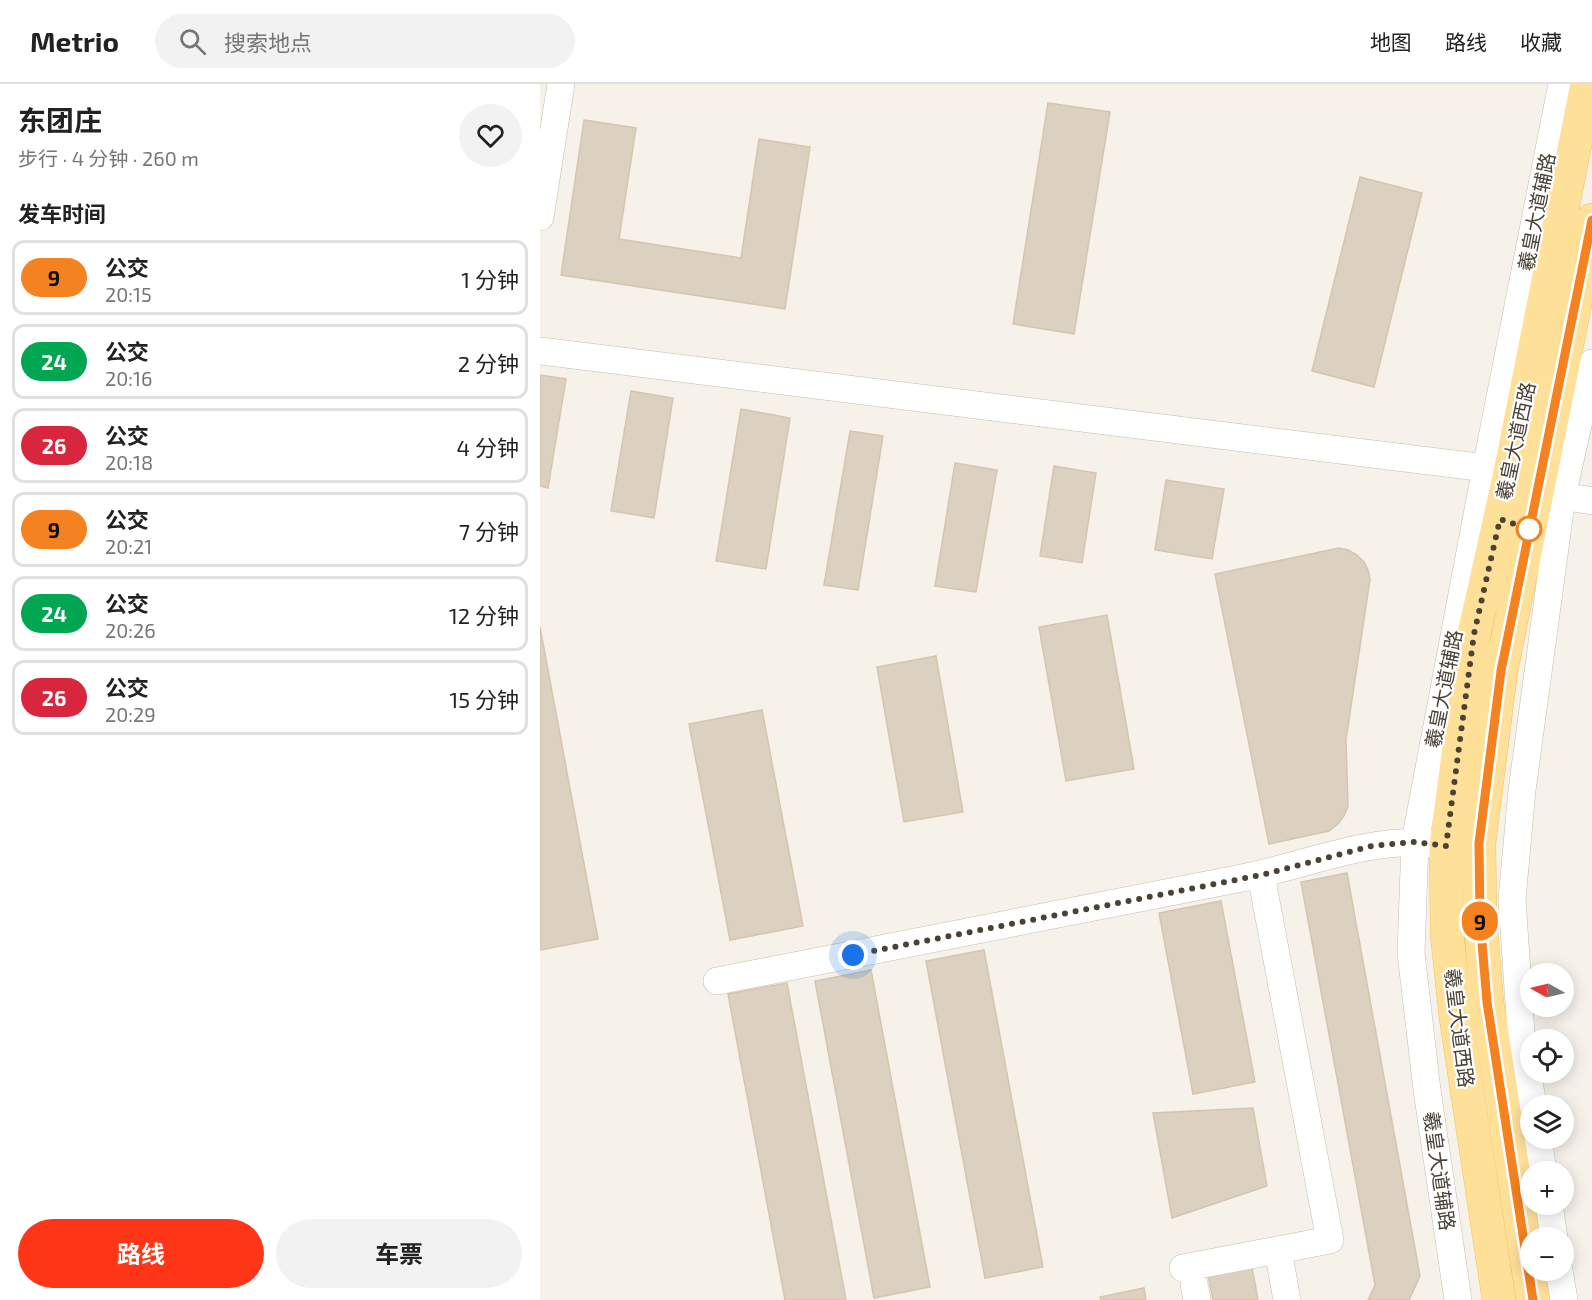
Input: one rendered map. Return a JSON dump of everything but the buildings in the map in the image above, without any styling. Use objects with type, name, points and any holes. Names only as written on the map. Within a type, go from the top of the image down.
[{"type":"main road","name":"羲皇大道西路","points":[[1499,1300],[1456,1017],[1448,934],[1430,844],[1474,634],[1498,471],[1587,84]]},
{"type":"main road","name":"羲皇大道西路","points":[[1533,1300],[1487,1002],[1480,919],[1479,843],[1501,671],[1550,494],[1592,220]]},
{"type":"street","points":[[540,217],[561,84]]},
{"type":"street","name":"羲皇大道辅路","points":[[1498,471],[1562,84]]},
{"type":"street","points":[[540,351],[1498,471]]},
{"type":"street","points":[[1531,1095],[1521,1033],[1512,899],[1550,494],[1592,363]]},
{"type":"street","points":[[1550,494],[1592,501]]},
{"type":"street","points":[[717,981],[1261,875],[1372,846],[1430,844]]},
{"type":"street","name":"羲皇大道辅路","points":[[1430,844],[1412,953],[1427,1090],[1458,1300]]},
{"type":"street","points":[[1191,1284],[1278,1250],[1330,1240],[1261,875]]},
{"type":"street","points":[[1278,1250],[1287,1300]]},
{"type":"street","points":[[1561,1281],[1564,1300]]},
{"type":"bus line","name":"9","points":[[1533,1300],[1487,1002],[1480,919],[1479,843],[1501,671],[1592,220]]},
{"type":"route","points":[[853,955],[1261,875],[1372,846],[1415,842],[1446,846],[1474,634],[1500,519],[1529,529]]}]
